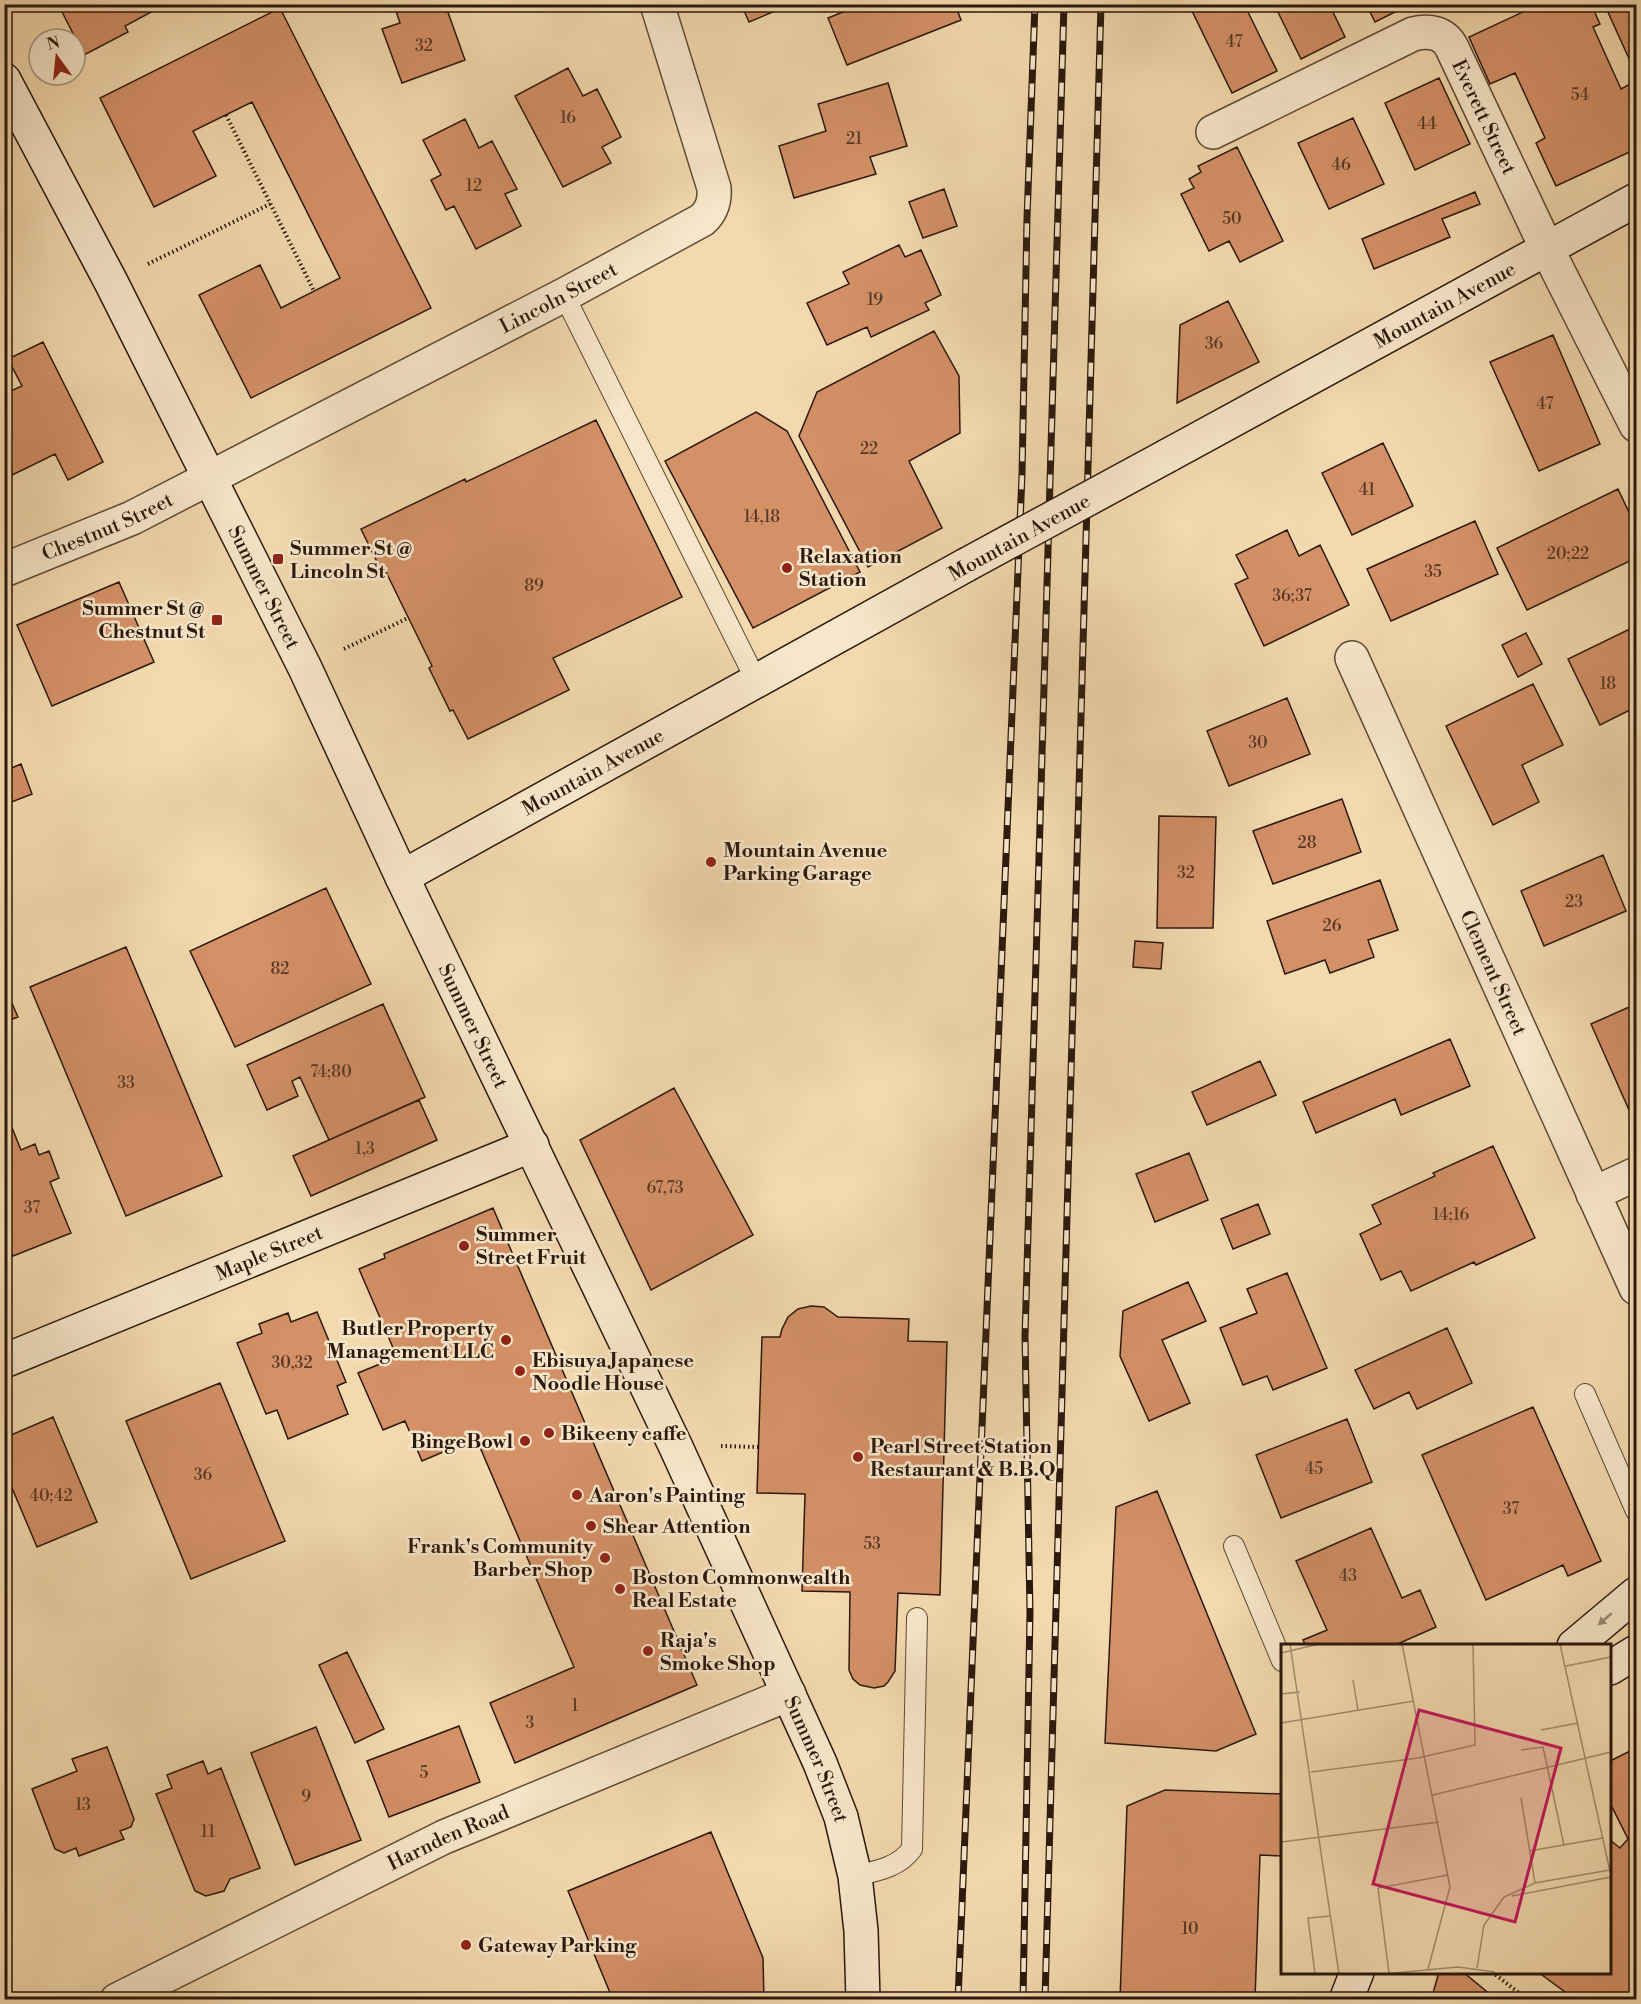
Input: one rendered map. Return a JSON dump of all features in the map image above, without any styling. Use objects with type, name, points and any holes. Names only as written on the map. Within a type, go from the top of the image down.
[{"type":"street","name":"Lincoln Street","points":[[210,478],[564,295],[696,225],[708,215],[713,204],[713,184],[657,4]]},
{"type":"street","name":"Everett Street","points":[[1213,132],[1413,34],[1429,32],[1443,36],[1452,48],[1547,249],[1636,425]]},
{"type":"street","name":"Summer Street","points":[[4,80],[111,282],[305,668],[402,877],[675,1445],[789,1694],[831,1790],[849,1846],[861,1931],[863,2000]]},
{"type":"street","name":"Mountain Avenue","points":[[402,877],[756,680],[1636,200]]},
{"type":"street","name":"Chestnut Street","points":[[4,570],[132,518],[210,478]]},
{"type":"street","name":"Clement Street","points":[[1352,657],[1636,1288]]},
{"type":"street","name":"Maple Street","points":[[4,1360],[532,1145]]},
{"type":"street","points":[[1593,1194],[1636,1174]]},
{"type":"street","points":[[1576,1644],[1636,1594]]},
{"type":"street","points":[[1611,1667],[1636,1652]]},
{"type":"street","name":"Harnden Road","points":[[117,2000],[444,1837],[789,1694]]},
{"type":"street","points":[[1346,2000],[1357,1974]]},
{"type":"lane","points":[[564,295],[756,680]]},
{"type":"lane","points":[[1585,1394],[1636,1511]]},
{"type":"lane","points":[[1234,1546],[1281,1659]]},
{"type":"lane","points":[[855,1876],[895,1865],[906,1858],[912,1849],[917,1617]]},
{"type":"path","points":[[226,115],[314,291]]},
{"type":"path","points":[[145,266],[270,204]]},
{"type":"path","points":[[338,652],[408,618]]},
{"type":"path","points":[[1495,1974],[1528,2000]]},
{"type":"building","points":[[58,4],[166,4],[125,26],[128,32],[87,53],[87,27],[70,27]]},
{"type":"building","points":[[415,4],[445,4],[465,60],[402,83],[382,29],[400,23],[396,11]]},
{"type":"building","points":[[741,4],[792,4],[749,22]]},
{"type":"building","points":[[863,4],[955,4],[961,20],[847,65],[828,18]]},
{"type":"building","points":[[1205,4],[1244,4],[1277,71],[1232,93],[1192,11]]},
{"type":"building","points":[[1274,4],[1329,4],[1345,37],[1301,59]]},
{"type":"building","points":[[1366,4],[1411,4],[1375,22]]},
{"type":"building","points":[[1540,4],[1591,4],[1600,24],[1593,27],[1621,89],[1630,84],[1636,100],[1636,149],[1556,186],[1536,143],[1545,138],[1515,73],[1490,84],[1469,37]]},
{"type":"building","points":[[1619,4],[1636,4],[1636,74],[1607,10]]},
{"type":"building","points":[[280,8],[431,308],[251,398],[199,295],[260,265],[281,308],[340,278],[252,102],[193,131],[216,176],[154,207],[100,98]]},
{"type":"building","points":[[568,68],[583,96],[597,89],[621,137],[602,147],[611,163],[563,187],[515,96]]},
{"type":"building","points":[[1439,78],[1470,144],[1415,170],[1385,103]]},
{"type":"building","points":[[888,83],[907,146],[870,157],[876,174],[794,198],[779,146],[826,131],[818,104]]},
{"type":"building","points":[[1353,118],[1384,184],[1329,209],[1298,143]]},
{"type":"building","points":[[465,119],[479,148],[492,141],[517,189],[505,194],[521,226],[476,249],[454,206],[446,210],[431,180],[441,175],[423,140]]},
{"type":"building","points":[[1237,147],[1283,241],[1240,262],[1229,241],[1209,251],[1181,194],[1194,188],[1189,179],[1201,172],[1198,166]]},
{"type":"building","points":[[944,189],[957,226],[923,238],[909,202]]},
{"type":"building","points":[[1475,192],[1480,204],[1442,219],[1450,237],[1374,269],[1362,239]]},
{"type":"building","points":[[899,245],[905,257],[921,250],[941,295],[925,303],[929,310],[871,337],[867,327],[827,345],[807,303],[849,284],[843,272]]},
{"type":"building","points":[[1228,301],[1259,362],[1177,403],[1180,325]]},
{"type":"building","points":[[934,331],[959,376],[960,433],[909,461],[942,528],[868,567],[799,436],[817,392]]},
{"type":"building","points":[[1553,335],[1600,444],[1539,471],[1490,362]]},
{"type":"building","points":[[43,342],[103,462],[68,480],[55,454],[4,479],[4,394],[22,386],[8,359]]},
{"type":"building","points":[[756,412],[787,431],[860,572],[753,628],[665,461]]},
{"type":"building","points":[[596,420],[682,597],[553,658],[569,690],[468,739],[453,710],[450,711],[429,668],[432,666],[386,572],[383,574],[361,529]]},
{"type":"building","points":[[1383,443],[1413,506],[1352,535],[1322,473]]},
{"type":"building","points":[[1618,489],[1636,527],[1636,558],[1527,610],[1497,548]]},
{"type":"building","points":[[1475,521],[1498,574],[1391,621],[1367,569]]},
{"type":"building","points":[[1287,530],[1299,556],[1320,545],[1349,605],[1264,646],[1235,584],[1248,578],[1236,555]]},
{"type":"building","points":[[119,582],[154,662],[52,706],[17,625]]},
{"type":"building","points":[[1636,626],[1636,707],[1600,725],[1568,659]]},
{"type":"building","points":[[1526,633],[1542,664],[1518,677],[1502,645]]},
{"type":"building","points":[[1533,684],[1563,745],[1522,765],[1539,802],[1493,825],[1446,726]]},
{"type":"building","points":[[1287,698],[1310,754],[1229,786],[1207,731]]},
{"type":"building","points":[[21,764],[32,794],[4,805],[4,771]]},
{"type":"building","points":[[1342,799],[1361,852],[1273,884],[1253,831]]},
{"type":"building","points":[[1159,816],[1216,817],[1213,928],[1157,928]]},
{"type":"building","points":[[1603,855],[1626,911],[1544,946],[1521,891]]},
{"type":"building","points":[[1380,880],[1398,930],[1368,940],[1374,957],[1330,973],[1325,960],[1285,974],[1267,921]]},
{"type":"building","points":[[326,888],[371,984],[235,1047],[190,951]]},
{"type":"building","points":[[1135,941],[1163,943],[1161,969],[1133,967]]},
{"type":"building","points":[[126,947],[222,1176],[126,1216],[30,987]]},
{"type":"building","points":[[4,985],[18,1017],[4,1022]]},
{"type":"building","points":[[383,1004],[425,1097],[329,1140],[300,1077],[292,1081],[298,1096],[267,1110],[247,1065]]},
{"type":"building","points":[[1636,1004],[1636,1118],[1633,1119],[1591,1024]]},
{"type":"building","points":[[1450,1039],[1470,1086],[1401,1115],[1395,1099],[1316,1133],[1303,1102]]},
{"type":"building","points":[[1260,1061],[1276,1095],[1207,1125],[1192,1092]]},
{"type":"building","points":[[674,1088],[753,1235],[651,1290],[580,1140]]},
{"type":"building","points":[[419,1100],[437,1140],[311,1196],[293,1156]]},
{"type":"building","points":[[4,1108],[21,1150],[35,1144],[39,1155],[49,1151],[59,1178],[50,1182],[71,1233],[13,1256],[4,1236]]},
{"type":"building","points":[[1493,1146],[1535,1238],[1476,1265],[1474,1262],[1411,1291],[1401,1271],[1381,1280],[1360,1234],[1381,1224],[1372,1205],[1435,1176],[1433,1173]]},
{"type":"building","points":[[1189,1153],[1208,1200],[1155,1222],[1136,1174]]},
{"type":"building","points":[[1258,1204],[1270,1234],[1233,1249],[1221,1219]]},
{"type":"building","points":[[493,1208],[697,1685],[515,1763],[490,1703],[574,1667],[476,1438],[422,1461],[405,1421],[383,1430],[358,1373],[397,1357],[359,1269],[385,1258],[384,1254]]},
{"type":"building","points":[[1287,1273],[1327,1368],[1273,1390],[1267,1376],[1243,1385],[1220,1328],[1257,1313],[1247,1289]]},
{"type":"building","points":[[1188,1282],[1206,1321],[1162,1340],[1190,1403],[1149,1421],[1120,1356],[1123,1311]]},
{"type":"building","points":[[811,1306],[824,1307],[838,1317],[909,1319],[908,1341],[947,1342],[940,1595],[898,1593],[895,1671],[884,1686],[874,1688],[860,1685],[853,1679],[849,1670],[850,1592],[802,1591],[805,1494],[757,1493],[762,1337],[780,1337],[788,1317],[798,1309]]},
{"type":"building","points":[[317,1312],[346,1382],[337,1386],[348,1414],[288,1439],[277,1410],[266,1414],[237,1343],[262,1333],[259,1324],[288,1313],[291,1322]]},
{"type":"building","points":[[1447,1328],[1472,1383],[1417,1409],[1409,1392],[1374,1409],[1355,1370]]},
{"type":"building","points":[[220,1383],[285,1541],[191,1579],[126,1421]]},
{"type":"building","points":[[1533,1407],[1601,1561],[1568,1576],[1563,1565],[1486,1600],[1422,1455]]},
{"type":"building","points":[[53,1417],[97,1522],[37,1547],[4,1469],[4,1438]]},
{"type":"building","points":[[1347,1419],[1372,1482],[1281,1518],[1256,1455]]},
{"type":"building","points":[[1157,1491],[1256,1734],[1216,1751],[1105,1743],[1116,1507]]},
{"type":"building","points":[[1371,1528],[1402,1598],[1420,1590],[1436,1627],[1398,1644],[1305,1644],[1303,1640],[1327,1630],[1296,1561]]},
{"type":"building","points":[[347,1652],[384,1729],[355,1743],[319,1665]]},
{"type":"building","points":[[459,1726],[480,1782],[389,1817],[367,1761]]},
{"type":"building","points":[[316,1727],[361,1840],[295,1865],[251,1753]]},
{"type":"building","points":[[107,1747],[134,1819],[131,1827],[120,1831],[124,1839],[79,1856],[76,1848],[64,1853],[55,1849],[32,1789],[77,1771],[72,1759]]},
{"type":"building","points":[[1636,1748],[1636,2000],[1576,2000],[1541,1974],[1611,1974],[1611,1841],[1620,1848],[1628,1839],[1611,1805],[1611,1760]]},
{"type":"building","points":[[203,1761],[208,1774],[221,1768],[260,1868],[230,1879],[224,1891],[206,1896],[195,1891],[156,1794],[172,1788],[167,1775]]},
{"type":"building","points":[[1165,1790],[1281,1794],[1281,1856],[1260,1855],[1255,2000],[1120,2000],[1127,1806]]},
{"type":"building","points":[[711,1832],[763,1958],[764,2000],[613,2000],[568,1891]]},
{"type":"building","points":[[1438,1974],[1465,1974],[1497,2000],[1431,2000]]},
{"type":"railway","points":[[958,2000],[1022,475],[1027,218],[1035,4]]},
{"type":"railway","points":[[1023,2000],[1030,1612],[1025,1336],[1064,4]]},
{"type":"railway","points":[[1045,2000],[1101,4]]},
{"type":"place","name":"Summer St @ Lincoln St","points":[[278,559]]},
{"type":"place","name":"Relaxation Station","points":[[787,568]]},
{"type":"place","name":"Summer St @ Chestnut St","points":[[217,620]]},
{"type":"place","name":"Mountain Avenue Parking Garage","points":[[711,862]]},
{"type":"place","name":"Summer Street Fruit","points":[[464,1246]]},
{"type":"place","name":"Butler Property Management LLC","points":[[506,1340]]},
{"type":"place","name":"Ebisuya Japanese Noodle House","points":[[520,1371]]},
{"type":"place","name":"Bikeeny caffe","points":[[549,1433]]},
{"type":"place","name":"BingeBowl","points":[[525,1441]]},
{"type":"place","name":"Pearl Street Station Restaurant & B.B.Q","points":[[858,1457]]},
{"type":"place","name":"Aaron's Painting","points":[[577,1495]]},
{"type":"place","name":"Shear Attention","points":[[591,1526]]},
{"type":"place","name":"Frank's Community Barber Shop","points":[[605,1558]]},
{"type":"place","name":"Boston Commonwealth Real Estate","points":[[620,1589]]},
{"type":"place","name":"Raja's Smoke Shop","points":[[648,1651]]},
{"type":"place","name":"Gateway Parking","points":[[466,1945]]}]
